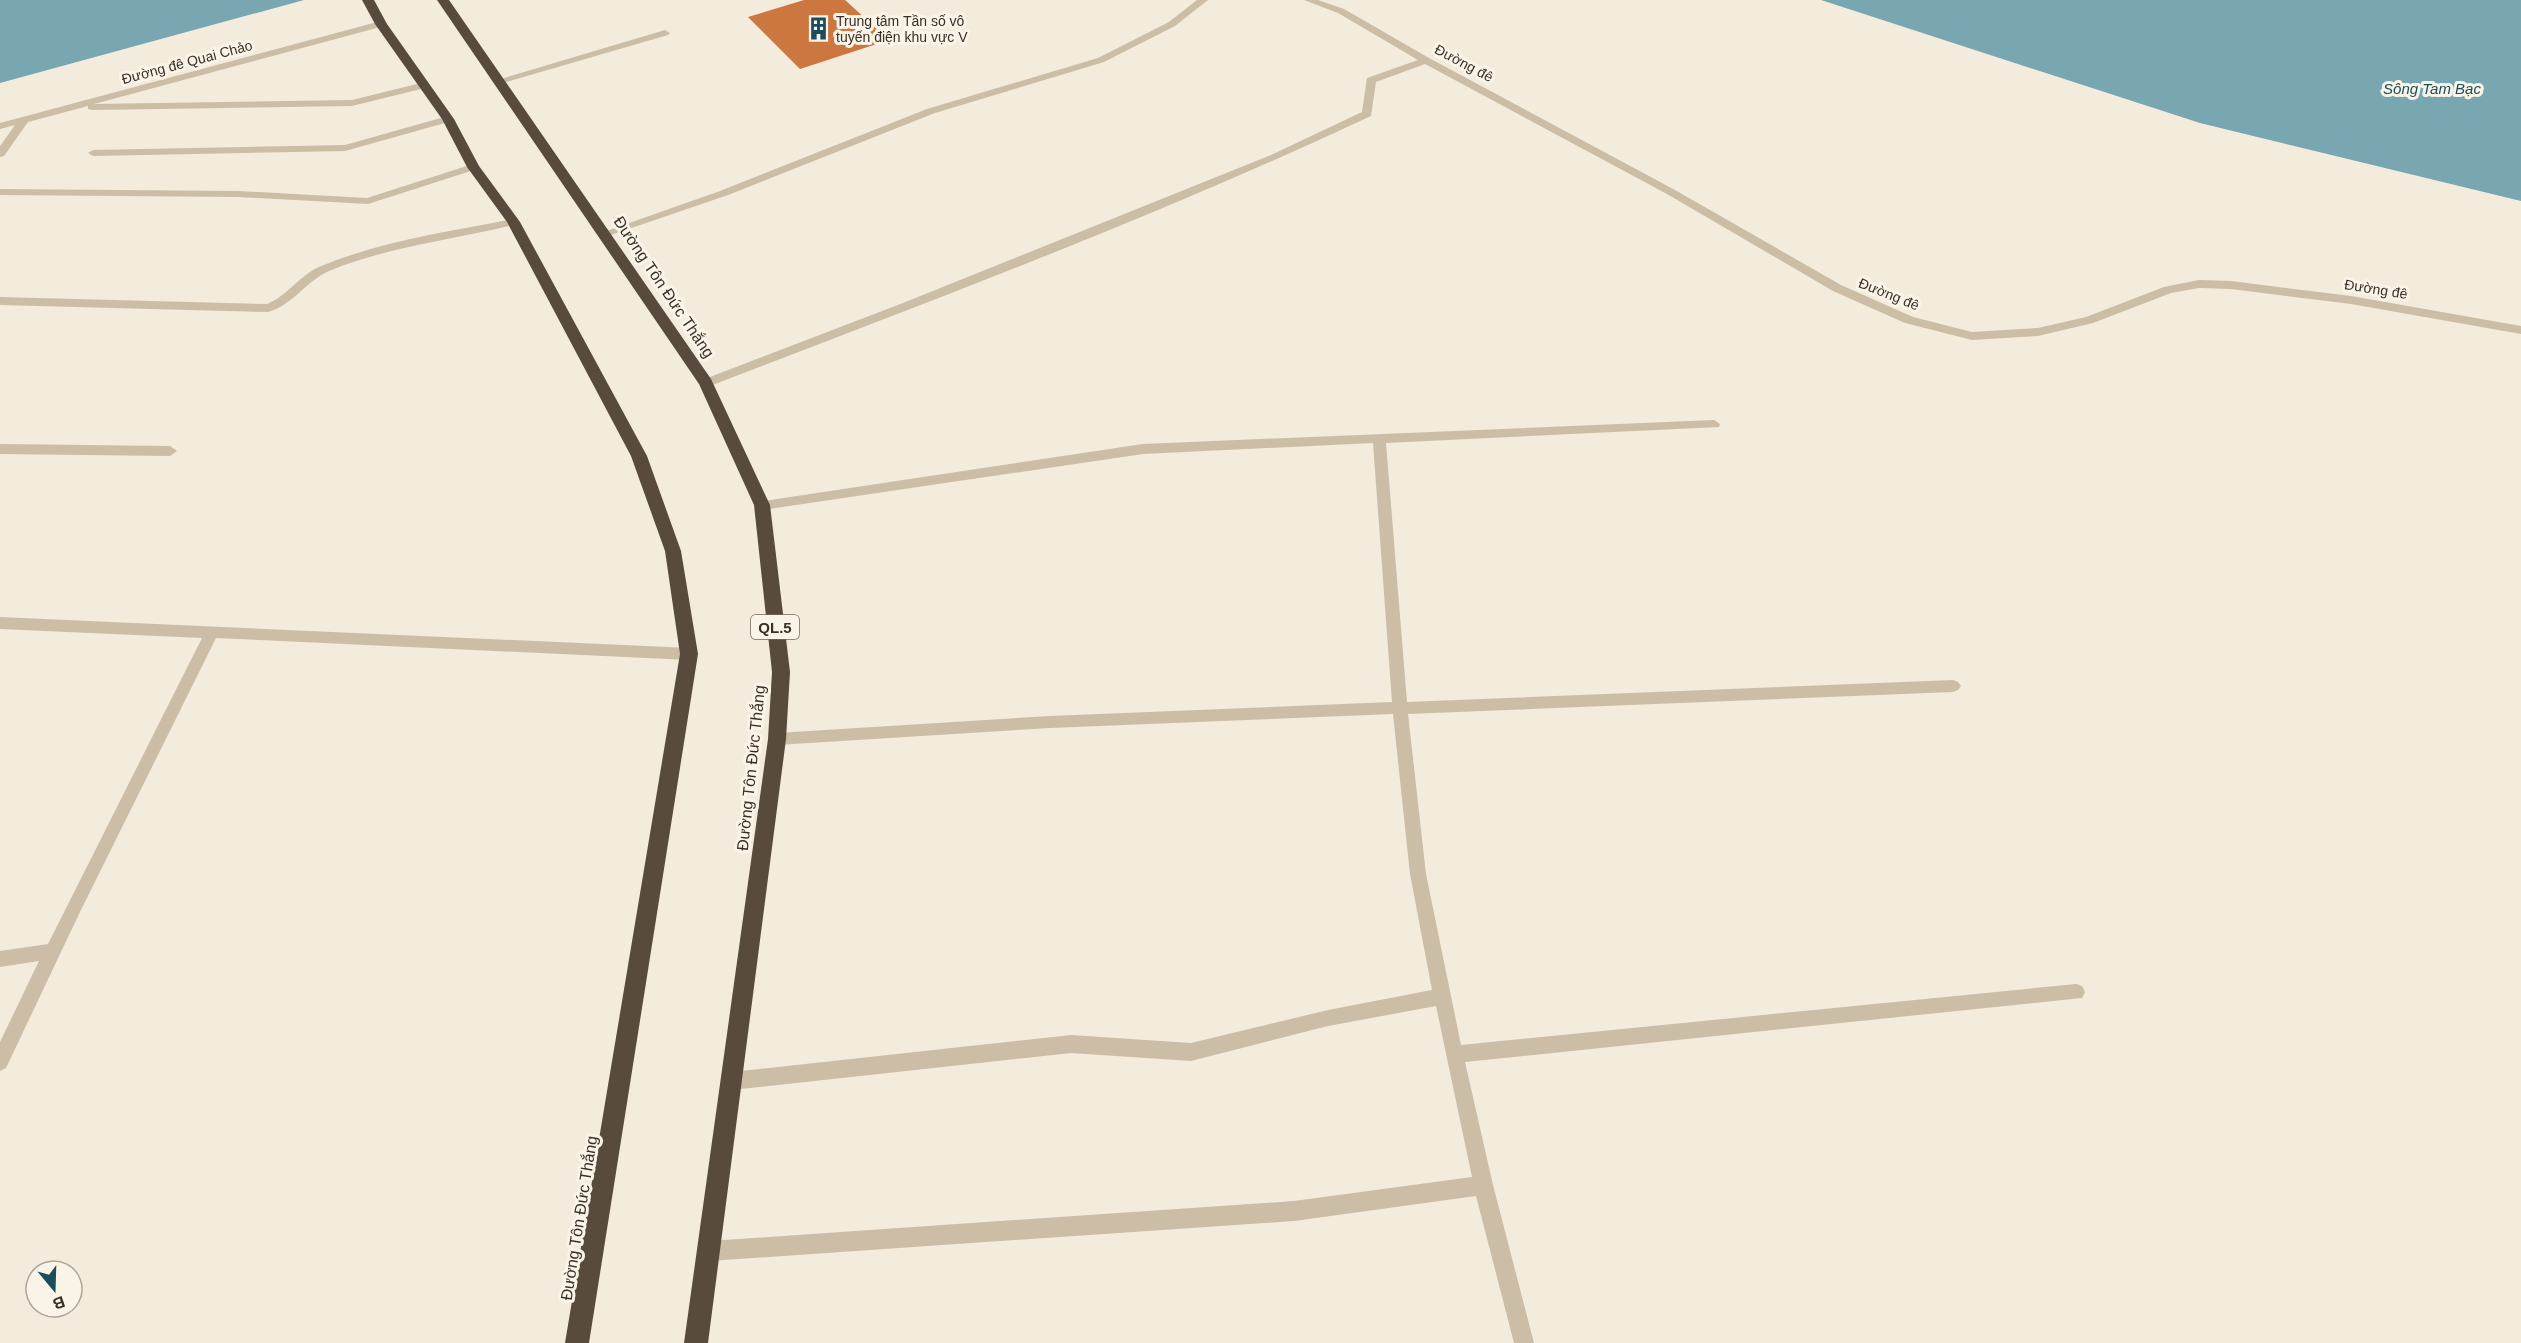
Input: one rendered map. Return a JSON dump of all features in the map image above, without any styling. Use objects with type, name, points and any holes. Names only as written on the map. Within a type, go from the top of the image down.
[{"type":"highway","name":"Đường Tôn Đức Thắng","points":[[368,0],[381,24],[448,119],[473,167],[513,222],[639,456],[673,551],[689,654],[577,1343]]},
{"type":"highway","name":"Đường Tôn Đức Thắng","points":[[443,0],[706,383],[762,505],[781,672],[777,739],[696,1343]]},
{"type":"street","points":[[604,234],[724,193],[931,111],[1101,60],[1172,24],[1203,0]]},
{"type":"street","name":"Đường đê","points":[[1309,0],[1341,11],[1426,60],[1671,192],[1838,288],[1909,320],[1972,336],[2038,333],[2090,320],[2168,290],[2199,284],[2231,285],[2351,300],[2521,330]]},
{"type":"street","name":"Đường đê Quai Chảo","points":[[0,126],[381,24]]},
{"type":"street","points":[[499,81],[665,33]]},
{"type":"street","points":[[706,383],[918,302],[1275,157],[1366,114],[1371,80],[1426,60]]},
{"type":"street","points":[[68,108],[352,103],[425,85]]},
{"type":"street","points":[[93,153],[345,148],[448,119]]},
{"type":"street","points":[[0,154],[24,120]]},
{"type":"street","points":[[0,192],[238,194],[368,201],[473,167]]},
{"type":"street","points":[[0,301],[268,308],[286,299],[309,277],[351,259],[513,222]]},
{"type":"street","points":[[762,505],[1143,449],[1714,424]]},
{"type":"street","points":[[1379,438],[1400,707],[1418,874],[1483,1185],[1524,1343]]},
{"type":"street","points":[[0,449],[170,451]]},
{"type":"street","points":[[0,623],[689,654]]},
{"type":"street","points":[[0,1062],[212,632]]},
{"type":"street","points":[[777,739],[1050,722],[1953,686]]},
{"type":"street","points":[[0,959],[53,951]]},
{"type":"street","points":[[1454,1054],[2076,992]]},
{"type":"street","points":[[731,1081],[1071,1044],[1191,1052],[1328,1018],[1442,997]]},
{"type":"street","points":[[709,1251],[1294,1211],[1483,1185]]},
{"type":"water","points":[[0,0],[304,0],[0,83]]},
{"type":"water","name":"Sông Tam Bạc","points":[[1821,0],[2521,0],[2521,201],[2200,123]]},
{"type":"building","name":"Trung tâm Tần số vô tuyến điện khu vực V","points":[[804,0],[845,0],[889,40],[800,69],[748,17]]},
{"type":"place","name":"Trung tâm Tần số vô tuyến điện khu vực V","points":[[818,29]]}]
